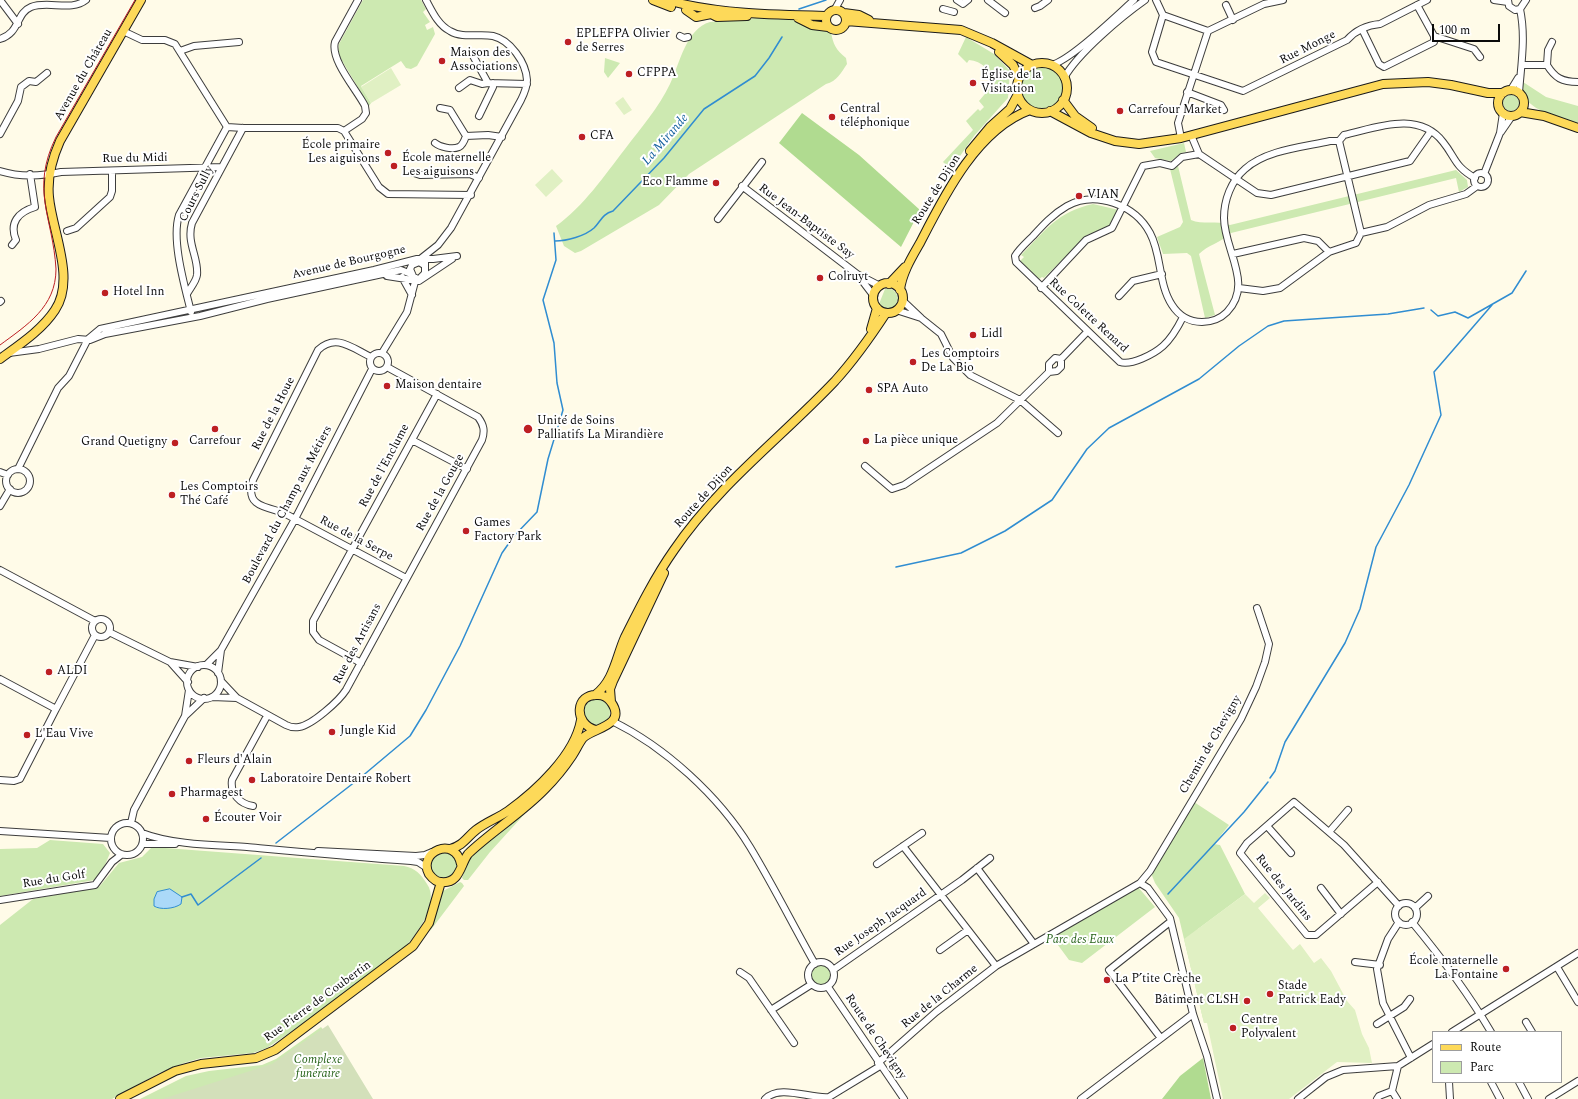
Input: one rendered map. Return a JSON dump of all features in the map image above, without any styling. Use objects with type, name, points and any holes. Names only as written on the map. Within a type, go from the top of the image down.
[{"type":"main road","name":"Avenue du Château","points":[[4,353],[40,322],[56,302],[63,283],[62,263],[49,198],[49,174],[51,164],[60,141],[141,0]]},
{"type":"main road","points":[[653,0],[689,8]]},
{"type":"main road","points":[[666,0],[689,8],[696,18],[711,14],[722,18],[768,14],[802,19],[812,25],[837,30],[843,27],[845,17]]},
{"type":"main road","points":[[828,27],[826,16],[829,12],[835,9],[845,17],[875,22],[961,30],[992,43],[1032,65]]},
{"type":"main road","points":[[786,16],[826,16]]},
{"type":"main road","points":[[991,43],[993,47],[1010,61],[1019,77]]},
{"type":"main road","points":[[1044,63],[1051,65],[1058,69],[1064,78],[1066,87],[1063,100],[1058,107],[1050,111],[1040,112],[1030,110],[1022,103],[1018,94],[1017,85],[1019,77],[1032,65],[1044,63]]},
{"type":"main road","points":[[1050,111],[1091,133],[1115,141],[1143,144],[1181,138],[1383,84],[1428,82],[1473,90],[1511,92],[1544,116]]},
{"type":"main road","points":[[1473,90],[1498,103],[1502,113],[1512,116],[1520,112],[1544,116],[1578,128]]},
{"type":"main road","points":[[1498,103],[1511,92]]},
{"type":"main road","points":[[937,208],[962,161],[990,127],[1010,109],[1018,94]]},
{"type":"main road","points":[[1063,100],[1075,116],[1086,125],[1115,141]]},
{"type":"main road","points":[[1520,112],[1523,102]]},
{"type":"main road","name":"Route de Dijon","points":[[900,290],[901,282],[910,260],[937,208],[959,173],[978,149],[1013,118],[1030,110]]},
{"type":"main road","name":"Route de Dijon","points":[[889,284],[910,260]]},
{"type":"main road","points":[[889,284],[900,290],[902,300],[896,310],[886,313],[876,308],[873,294],[880,286],[889,284]]},
{"type":"main road","name":"Route de Dijon","points":[[867,340],[876,316],[876,308]]},
{"type":"main road","name":"Route de Dijon","points":[[595,695],[604,687],[608,680],[625,639],[658,573],[688,531],[729,485],[836,380],[854,359],[886,313]]},
{"type":"main road","points":[[0,358],[4,353]]},
{"type":"main road","points":[[461,864],[474,848],[544,790],[562,769],[582,739],[596,730],[608,726],[612,721],[614,715],[610,690],[665,572],[703,514]]},
{"type":"main road","points":[[450,849],[458,855],[461,864],[460,872],[453,880],[441,882],[432,878],[427,868],[429,857],[433,852],[441,848],[450,849],[461,845],[477,830],[507,812],[542,782],[571,746],[578,734],[581,720],[579,711],[582,703],[587,698],[595,695],[604,696],[611,702]]},
{"type":"main road","points":[[581,720],[590,728],[596,730]]},
{"type":"main road","name":"Rue Pierre de Coubertin","points":[[120,1099],[175,1071],[201,1064],[256,1058],[275,1050],[413,946],[429,923],[441,882]]},
{"type":"street","points":[[0,0],[18,24]]},
{"type":"street","points":[[0,39],[8,37],[18,24],[24,12],[32,7],[77,5],[86,0]]},
{"type":"street","points":[[344,131],[362,119],[366,113],[365,106],[336,59],[334,50],[335,42],[358,0]]},
{"type":"street","points":[[382,353],[407,312],[412,295],[414,278],[410,269],[421,261],[451,228],[502,137],[524,95],[527,84],[524,67],[512,48],[506,42],[492,36],[460,35],[450,32],[439,22],[426,0]]},
{"type":"street","points":[[835,9],[840,0]]},
{"type":"street","points":[[957,0],[963,4],[968,0]]},
{"type":"street","points":[[988,0],[1005,13]]},
{"type":"street","points":[[1035,8],[1048,0]]},
{"type":"street","points":[[1051,65],[1060,62],[1071,54],[1134,0]]},
{"type":"street","points":[[1064,78],[1076,61],[1126,14],[1145,0]]},
{"type":"street","points":[[1156,0],[1163,15],[1208,30],[1233,20],[1264,4],[1283,0]]},
{"type":"street","name":"Rue Monge","points":[[1163,15],[1152,52],[1152,57],[1156,62],[1194,74],[1239,91],[1245,90],[1347,40],[1353,34],[1362,29],[1373,24],[1380,24],[1427,0]]},
{"type":"street","points":[[1494,0],[1508,1],[1513,9],[1520,9]]},
{"type":"street","points":[[1520,9],[1527,0]]},
{"type":"street","points":[[1226,5],[1233,20]]},
{"type":"street","points":[[1362,29],[1379,64],[1384,67],[1434,42],[1434,36],[1417,5]]},
{"type":"street","points":[[943,9],[954,12]]},
{"type":"street","points":[[1511,92],[1522,68],[1523,21],[1520,9]]},
{"type":"street","points":[[1181,138],[1178,123],[1208,30]]},
{"type":"street","points":[[124,31],[142,40],[168,40],[175,44],[227,127],[334,127],[344,131],[379,187],[388,194],[471,194]]},
{"type":"street","points":[[680,36],[684,38],[688,37]]},
{"type":"street","points":[[1434,36],[1474,49],[1480,57]]},
{"type":"street","points":[[180,50],[194,46],[239,42]]},
{"type":"street","points":[[1552,42],[1548,50],[1547,65],[1559,79],[1578,82]]},
{"type":"street","points":[[472,54],[493,87],[479,116]]},
{"type":"street","points":[[1522,68],[1547,65]]},
{"type":"street","points":[[0,134],[18,101],[21,88],[28,81],[36,82],[47,73]]},
{"type":"street","points":[[459,88],[470,80],[482,84],[527,84]]},
{"type":"street","points":[[1187,92],[1221,105],[1224,110]]},
{"type":"street","points":[[440,108],[450,110],[466,136]]},
{"type":"street","points":[[1500,133],[1502,113]]},
{"type":"street","points":[[1484,174],[1500,133],[1512,116]]},
{"type":"street","points":[[1339,141],[1344,135],[1399,123],[1420,126],[1431,131],[1443,142],[1458,165],[1475,178],[1477,186]]},
{"type":"street","name":"Cours Sully","points":[[191,313],[175,240],[176,225],[179,215],[227,127]]},
{"type":"street","name":"Cours Sully","points":[[187,294],[196,280],[197,274],[190,231],[196,216],[243,128]]},
{"type":"street","points":[[1191,135],[1199,154],[1257,193],[1266,196],[1410,161],[1431,131]]},
{"type":"street","points":[[466,136],[488,135],[502,137]]},
{"type":"street","points":[[434,142],[441,147],[457,147],[461,145],[466,136]]},
{"type":"street","points":[[1123,207],[1135,215],[1150,233],[1156,248],[1171,304],[1183,317],[1201,322],[1219,318],[1234,303],[1239,288],[1233,254],[1225,230],[1224,217],[1228,193],[1236,179],[1248,167],[1266,157],[1330,141],[1339,141]]},
{"type":"street","points":[[1239,288],[1263,291],[1280,288],[1329,252],[1356,243],[1361,234],[1339,141]]},
{"type":"street","points":[[1041,288],[1086,240],[1112,228],[1143,166],[1160,163],[1172,166],[1182,157],[1199,154]]},
{"type":"street","points":[[718,218],[762,162]]},
{"type":"street","name":"Rue du Midi","points":[[0,171],[49,174],[61,172],[222,167]]},
{"type":"street","points":[[67,231],[76,228],[110,197],[112,191],[112,171]]},
{"type":"street","points":[[414,173],[420,175],[470,174],[479,178]]},
{"type":"street","points":[[12,245],[16,240],[12,231],[12,226],[24,210],[35,207],[30,174]]},
{"type":"street","points":[[1475,178],[1479,174],[1484,174]]},
{"type":"street","points":[[1361,234],[1387,228],[1429,205],[1466,194],[1477,186],[1483,187],[1487,185],[1488,178],[1484,174]]},
{"type":"street","name":"Rue Jean-Baptiste Say","points":[[742,186],[857,274],[880,286]]},
{"type":"street","name":"Rue Colette Renard","points":[[1123,207],[1112,202],[1092,200],[1076,202],[1068,205],[1051,217],[1019,251],[1015,256],[1016,262],[1116,360],[1128,364],[1163,347],[1175,332],[1183,317]]},
{"type":"street","points":[[1233,254],[1304,238],[1318,241],[1329,252]]},
{"type":"street","name":"Avenue de Bourgogne","points":[[88,341],[100,333],[421,261],[457,256],[435,268],[422,280],[387,276],[160,326],[107,336],[100,333]]},
{"type":"street","points":[[414,278],[422,277],[425,273],[421,261]]},
{"type":"street","name":"Avenue de Bourgogne","points":[[191,313],[401,270],[414,278]]},
{"type":"street","name":"Rue Jean-Baptiste Say","points":[[857,274],[873,294]]},
{"type":"street","points":[[1119,296],[1133,281],[1162,274]]},
{"type":"street","points":[[402,277],[412,295]]},
{"type":"street","points":[[902,300],[941,334],[953,358],[970,376],[1020,400],[1058,433]]},
{"type":"street","points":[[896,310],[921,318]]},
{"type":"street","points":[[865,466],[892,489],[904,485],[997,423],[1049,372],[1059,370],[1062,364],[1061,359],[1087,332]]},
{"type":"street","points":[[0,472],[8,475],[19,469],[44,420],[43,419],[55,393],[69,376],[88,341],[78,339],[39,348],[4,353]]},
{"type":"street","name":"Rue de la Houe","points":[[295,519],[282,512],[260,505],[253,499],[250,488],[253,480],[318,350],[325,344],[337,341],[370,357]]},
{"type":"street","points":[[375,353],[382,353],[388,360],[387,367],[381,371],[372,369],[369,363],[370,357],[375,353]]},
{"type":"street","points":[[1049,372],[1048,367],[1050,361],[1055,358],[1061,359]]},
{"type":"street","points":[[387,367],[437,394]]},
{"type":"street","name":"Boulevard du Champ aux Métiers","points":[[206,665],[221,650],[295,519],[372,369]]},
{"type":"street","name":"Rue de la Gouge","points":[[406,578],[467,469],[482,440],[484,432],[483,424],[478,417],[437,394]]},
{"type":"street","name":"Rue de l'Enclume","points":[[361,663],[319,640],[313,632],[313,622],[437,394]]},
{"type":"street","points":[[412,440],[467,469]]},
{"type":"street","points":[[10,489],[20,492],[28,488],[30,483],[29,476],[19,469]]},
{"type":"street","points":[[8,475],[7,482],[10,489]]},
{"type":"street","points":[[0,506],[10,489]]},
{"type":"street","name":"Rue de la Serpe","points":[[295,519],[406,578]]},
{"type":"street","points":[[0,570],[95,621]]},
{"type":"street","name":"Rue des Artisans","points":[[221,681],[236,698],[286,725],[294,728],[311,722],[343,695],[406,578]]},
{"type":"street","name":"Chemin de Chevigny","points":[[1140,883],[1150,871],[1223,750],[1241,719],[1256,687],[1265,662],[1269,644],[1257,608]]},
{"type":"street","points":[[100,618],[106,620],[110,627],[109,632],[101,637],[96,635],[92,630],[95,621],[100,618]]},
{"type":"street","points":[[109,632],[170,662],[198,667]]},
{"type":"street","points":[[0,780],[14,781],[20,779],[96,635]]},
{"type":"street","name":"Boulevard du Champ aux Métiers","points":[[218,672],[221,650]]},
{"type":"street","points":[[131,823],[134,810],[185,716],[190,690],[188,682],[170,662]]},
{"type":"street","points":[[185,716],[218,691],[221,681],[218,672],[206,665],[198,667],[192,671],[188,682]]},
{"type":"street","points":[[0,679],[56,709]]},
{"type":"street","points":[[190,690],[196,696],[207,698]]},
{"type":"street","name":"Rue des Artisans","points":[[207,698],[218,696],[236,698]]},
{"type":"street","points":[[252,806],[243,804],[235,794],[231,787],[232,780],[267,716]]},
{"type":"street","points":[[612,721],[660,751],[710,794],[749,845],[815,964]]},
{"type":"street","name":"Rue des Jardins","points":[[1329,832],[1294,802],[1247,843],[1240,853],[1276,899],[1307,935],[1316,935],[1378,882]]},
{"type":"street","points":[[1348,810],[1329,832],[1378,882],[1398,906]]},
{"type":"street","points":[[131,823],[136,825],[142,833],[143,844],[141,849],[132,855],[121,855],[113,848],[111,838],[112,832],[120,824],[131,823]]},
{"type":"street","points":[[1266,826],[1290,853]]},
{"type":"street","points":[[1,831],[111,838]]},
{"type":"street","points":[[142,833],[155,838],[206,844],[411,861],[418,862],[427,868]]},
{"type":"street","points":[[877,864],[922,833]]},
{"type":"street","points":[[143,844],[206,844]]},
{"type":"street","points":[[903,846],[996,966]]},
{"type":"street","points":[[304,852],[328,851],[422,856],[433,852]]},
{"type":"street","name":"Rue du Golf","points":[[0,900],[95,885],[112,862],[121,855]]},
{"type":"street","name":"Rue Joseph Jacquard","points":[[833,970],[941,895],[990,858]]},
{"type":"street","points":[[977,868],[1034,944]]},
{"type":"street","points":[[1140,883],[1150,890],[1170,922],[1192,1014],[1207,1056],[1217,1099]]},
{"type":"street","name":"Rue de la Charme","points":[[765,1099],[778,1093],[819,1098],[829,1097],[879,1064],[936,1012],[996,966],[1140,883]]},
{"type":"street","points":[[1321,888],[1341,914]]},
{"type":"street","points":[[1415,908],[1428,896]]},
{"type":"street","points":[[1406,903],[1415,908],[1416,917],[1412,922],[1406,925],[1399,922],[1395,914],[1398,906],[1406,903]]},
{"type":"street","points":[[1160,1037],[1109,970],[1170,922]]},
{"type":"street","points":[[1399,922],[1388,939],[1380,965],[1377,969],[1381,995],[1389,1016],[1411,1058]]},
{"type":"street","points":[[1412,922],[1440,956],[1481,1014],[1490,1031]]},
{"type":"street","points":[[940,950],[968,930]]},
{"type":"street","points":[[1454,1031],[1578,953]]},
{"type":"street","points":[[1355,962],[1380,965]]},
{"type":"street","points":[[826,963],[833,970],[834,978],[828,987],[819,989],[812,984],[808,974],[815,964],[826,963]]},
{"type":"street","points":[[1557,967],[1578,1002]]},
{"type":"street","points":[[740,972],[749,978],[794,1043]]},
{"type":"street","points":[[771,1010],[812,984]]},
{"type":"street","name":"Route de Chevigny","points":[[828,987],[904,1099]]},
{"type":"street","points":[[1376,1024],[1404,1007],[1410,999]]},
{"type":"street","points":[[1081,1099],[1192,1014]]},
{"type":"street","points":[[1526,1022],[1531,1031]]},
{"type":"street","points":[[1298,1099],[1326,1077],[1343,1070],[1398,1066],[1432,1045]]},
{"type":"street","points":[[1397,1099],[1392,1091],[1398,1066]]},
{"type":"street","points":[[1549,1099],[1578,1081]]},
{"type":"street","points":[[1449,1083],[1450,1099]]},
{"type":"street","points":[[1492,1083],[1500,1099]]},
{"type":"street","points":[[1520,1083],[1528,1099]]},
{"type":"street","points":[[1377,1099],[1379,1096],[1392,1091]]},
{"type":"green space","points":[[363,0],[421,0],[426,9],[423,12],[430,22],[425,25],[427,30],[433,27],[435,34],[417,66],[411,69],[406,68],[401,61],[361,86],[371,103],[369,106],[338,54],[339,44]]},
{"type":"green space","points":[[756,18],[805,21],[823,27],[831,32],[836,46],[846,58],[847,64],[833,81],[826,84],[689,174],[659,205],[581,251],[575,253],[564,246],[556,226],[585,200],[661,101],[674,76],[689,39],[702,26],[710,22]]},
{"type":"green space","points":[[966,37],[994,54],[1010,71],[1008,98],[974,136],[951,169],[943,162],[973,130],[966,121],[978,109],[980,111],[984,107],[979,101],[995,82],[991,74],[982,64],[969,60],[967,63],[958,54]]},
{"type":"green space","points":[[605,58],[620,63],[608,78],[604,72]]},
{"type":"green space","points":[[1041,66],[1053,70],[1059,76],[1063,88],[1059,100],[1053,106],[1041,110],[1029,106],[1023,100],[1019,88],[1023,76],[1029,70]]},
{"type":"green space","points":[[391,68],[401,85],[371,103],[361,87]]},
{"type":"green space","points":[[1523,82],[1546,97],[1578,106],[1578,124],[1546,113],[1532,105],[1521,93]]},
{"type":"green space","points":[[1508,95],[1514,95],[1519,100],[1517,109],[1514,111],[1508,111],[1503,106],[1503,100]]},
{"type":"green space","points":[[623,97],[632,110],[624,115],[615,103]]},
{"type":"green space","points":[[802,113],[859,155],[920,210],[901,247],[779,143]]},
{"type":"green space","points":[[1184,143],[1186,152],[1181,153],[1171,161],[1155,158],[1150,151]]},
{"type":"green space","points":[[1178,166],[1191,220],[1230,225],[1456,170],[1467,180],[1468,187],[1459,192],[1456,178],[1231,233],[1199,254],[1215,315],[1205,318],[1191,256],[1187,253],[1163,254],[1157,237],[1180,227],[1183,222],[1170,169]]},
{"type":"green space","points":[[552,169],[563,181],[546,197],[535,185]]},
{"type":"green space","points":[[1093,204],[1119,210],[1108,228],[1087,235],[1044,278],[1042,277],[1039,279],[1020,261],[1024,257],[1021,255],[1053,223],[1070,212]]},
{"type":"green space","points":[[885,289],[894,291],[897,294],[898,299],[896,305],[889,309],[883,308],[879,304]]},
{"type":"green space","points":[[597,699],[606,703],[610,712],[606,721],[597,725],[588,721],[584,712],[588,703]]},
{"type":"green space","points":[[1194,802],[1229,825],[1214,844],[1220,845],[1245,894],[1198,929],[1204,1023],[1179,918],[1155,883],[1151,873]]},
{"type":"green space","points":[[531,807],[490,852],[468,880],[464,880],[462,878],[470,856]]},
{"type":"green space","points":[[50,840],[103,844],[110,853],[105,865],[95,880],[0,896],[0,849],[37,848]]},
{"type":"green space","points":[[152,847],[404,866],[415,870],[422,877],[430,891],[431,900],[429,909],[420,927],[404,948],[375,972],[267,1048],[253,1053],[201,1058],[184,1063],[159,1073],[112,1099],[0,1099],[0,925],[33,899],[99,887],[119,863],[142,857]]},
{"type":"green space","points":[[444,852],[453,856],[457,865],[453,874],[444,878],[435,874],[431,865],[435,856]]},
{"type":"green space","points":[[460,882],[464,886],[430,931],[443,891]]},
{"type":"green space","name":"Parc des Eaux","points":[[1138,887],[1155,907],[1082,963],[1069,960],[1052,937]]},
{"type":"green space","name":"Stade Patrick Eady","points":[[1265,893],[1270,898],[1258,908],[1293,950],[1300,944],[1314,963],[1321,958],[1331,971],[1347,1001],[1355,1010],[1362,1034],[1369,1048],[1372,1063],[1337,1062],[1289,1099],[1223,1099],[1207,1023],[1204,1023],[1184,939],[1245,894],[1254,903]]},
{"type":"green space","points":[[821,965],[828,968],[831,975],[828,982],[821,985],[814,982],[811,975],[814,968]]},
{"type":"green space","name":"Complexe funéraire","points":[[328,1025],[373,1099],[162,1099],[272,1064]]},
{"type":"green space","points":[[321,1027],[325,1032],[278,1064],[167,1099],[140,1099],[186,1076],[209,1071],[262,1065],[276,1059]]},
{"type":"green space","points":[[1203,1058],[1211,1099],[1162,1099],[1180,1076]]},
{"type":"water","points":[[170,889],[182,897],[181,904],[175,907],[167,908],[154,906],[154,899],[157,892]]},
{"type":"waterway","name":"La Mirande","points":[[799,9],[826,0]]},
{"type":"waterway","name":"La Mirande","points":[[555,241],[581,236],[594,228],[604,216],[613,211],[664,158],[704,109],[755,76],[769,58],[782,37]]},
{"type":"waterway","points":[[276,843],[360,778],[410,736],[426,710],[460,646],[502,553],[514,536],[537,512],[548,459],[563,410],[557,383],[554,343],[543,300],[556,260],[554,233]]},
{"type":"waterway","points":[[1431,310],[1438,316],[1455,312],[1468,318],[1512,293],[1526,271]]},
{"type":"waterway","points":[[1270,778],[1275,771],[1285,742],[1345,643],[1360,609],[1376,547],[1409,485],[1441,415],[1434,372],[1492,305]]},
{"type":"waterway","points":[[896,567],[961,553],[1005,531],[1052,500],[1087,449],[1109,428],[1199,379],[1239,346],[1268,326],[1284,321],[1388,314],[1424,308]]},
{"type":"waterway","points":[[1168,894],[1244,812],[1268,782]]},
{"type":"waterway","points":[[182,897],[191,894],[198,905],[261,858]]},
{"type":"tram line","points":[[0,345],[30,322],[38,314],[51,294],[55,282],[56,269],[45,203],[44,188],[48,156],[56,137],[135,0]]},
{"type":"place","name":"EPLEFPA Olivier de Serres","points":[[568,42]]},
{"type":"place","name":"Maison des Associations","points":[[442,61]]},
{"type":"place","name":"CFPPA","points":[[629,74]]},
{"type":"place","name":"Église de la Visitation","points":[[973,83]]},
{"type":"place","name":"Carrefour Market","points":[[1120,111]]},
{"type":"place","name":"Central téléphonique","points":[[832,117]]},
{"type":"place","name":"CFA","points":[[582,137]]},
{"type":"place","name":"École primaire Les aiguisons","points":[[388,153]]},
{"type":"place","name":"École maternelle Les aiguisons","points":[[394,166]]},
{"type":"place","name":"Eco Flamme","points":[[716,183]]},
{"type":"place","name":"VIAN","points":[[1079,196]]},
{"type":"place","name":"Colruyt","points":[[820,278]]},
{"type":"place","name":"Hotel Inn","points":[[105,293]]},
{"type":"place","name":"Lidl","points":[[973,335]]},
{"type":"place","name":"Les Comptoirs De La Bio","points":[[913,362]]},
{"type":"place","name":"Maison dentaire","points":[[387,386]]},
{"type":"place","name":"SPA Auto","points":[[869,390]]},
{"type":"place","name":"Carrefour","points":[[215,429]]},
{"type":"place","name":"Unité de Soins Palliatifs La Mirandière","points":[[528,429]]},
{"type":"place","name":"La pièce unique","points":[[866,441]]},
{"type":"place","name":"Grand Quetigny","points":[[175,443]]},
{"type":"place","name":"Les Comptoirs Thé Café","points":[[172,495]]},
{"type":"place","name":"Games Factory Park","points":[[466,531]]},
{"type":"place","name":"ALDI","points":[[49,672]]},
{"type":"place","name":"Jungle Kid","points":[[332,732]]},
{"type":"place","name":"L'Eau Vive","points":[[27,735]]},
{"type":"place","name":"Fleurs d'Alain","points":[[189,761]]},
{"type":"place","name":"Laboratoire Dentaire Robert","points":[[252,780]]},
{"type":"place","name":"Pharmagest","points":[[172,794]]},
{"type":"place","name":"Écouter Voir","points":[[206,819]]},
{"type":"place","name":"École maternelle La Fontaine","points":[[1506,969]]},
{"type":"place","name":"La P’tite Crèche","points":[[1107,980]]},
{"type":"place","name":"Stade Patrick Eady","points":[[1270,994]]},
{"type":"place","name":"Bâtiment CLSH","points":[[1247,1001]]},
{"type":"place","name":"Centre Polyvalent","points":[[1233,1028]]}]
